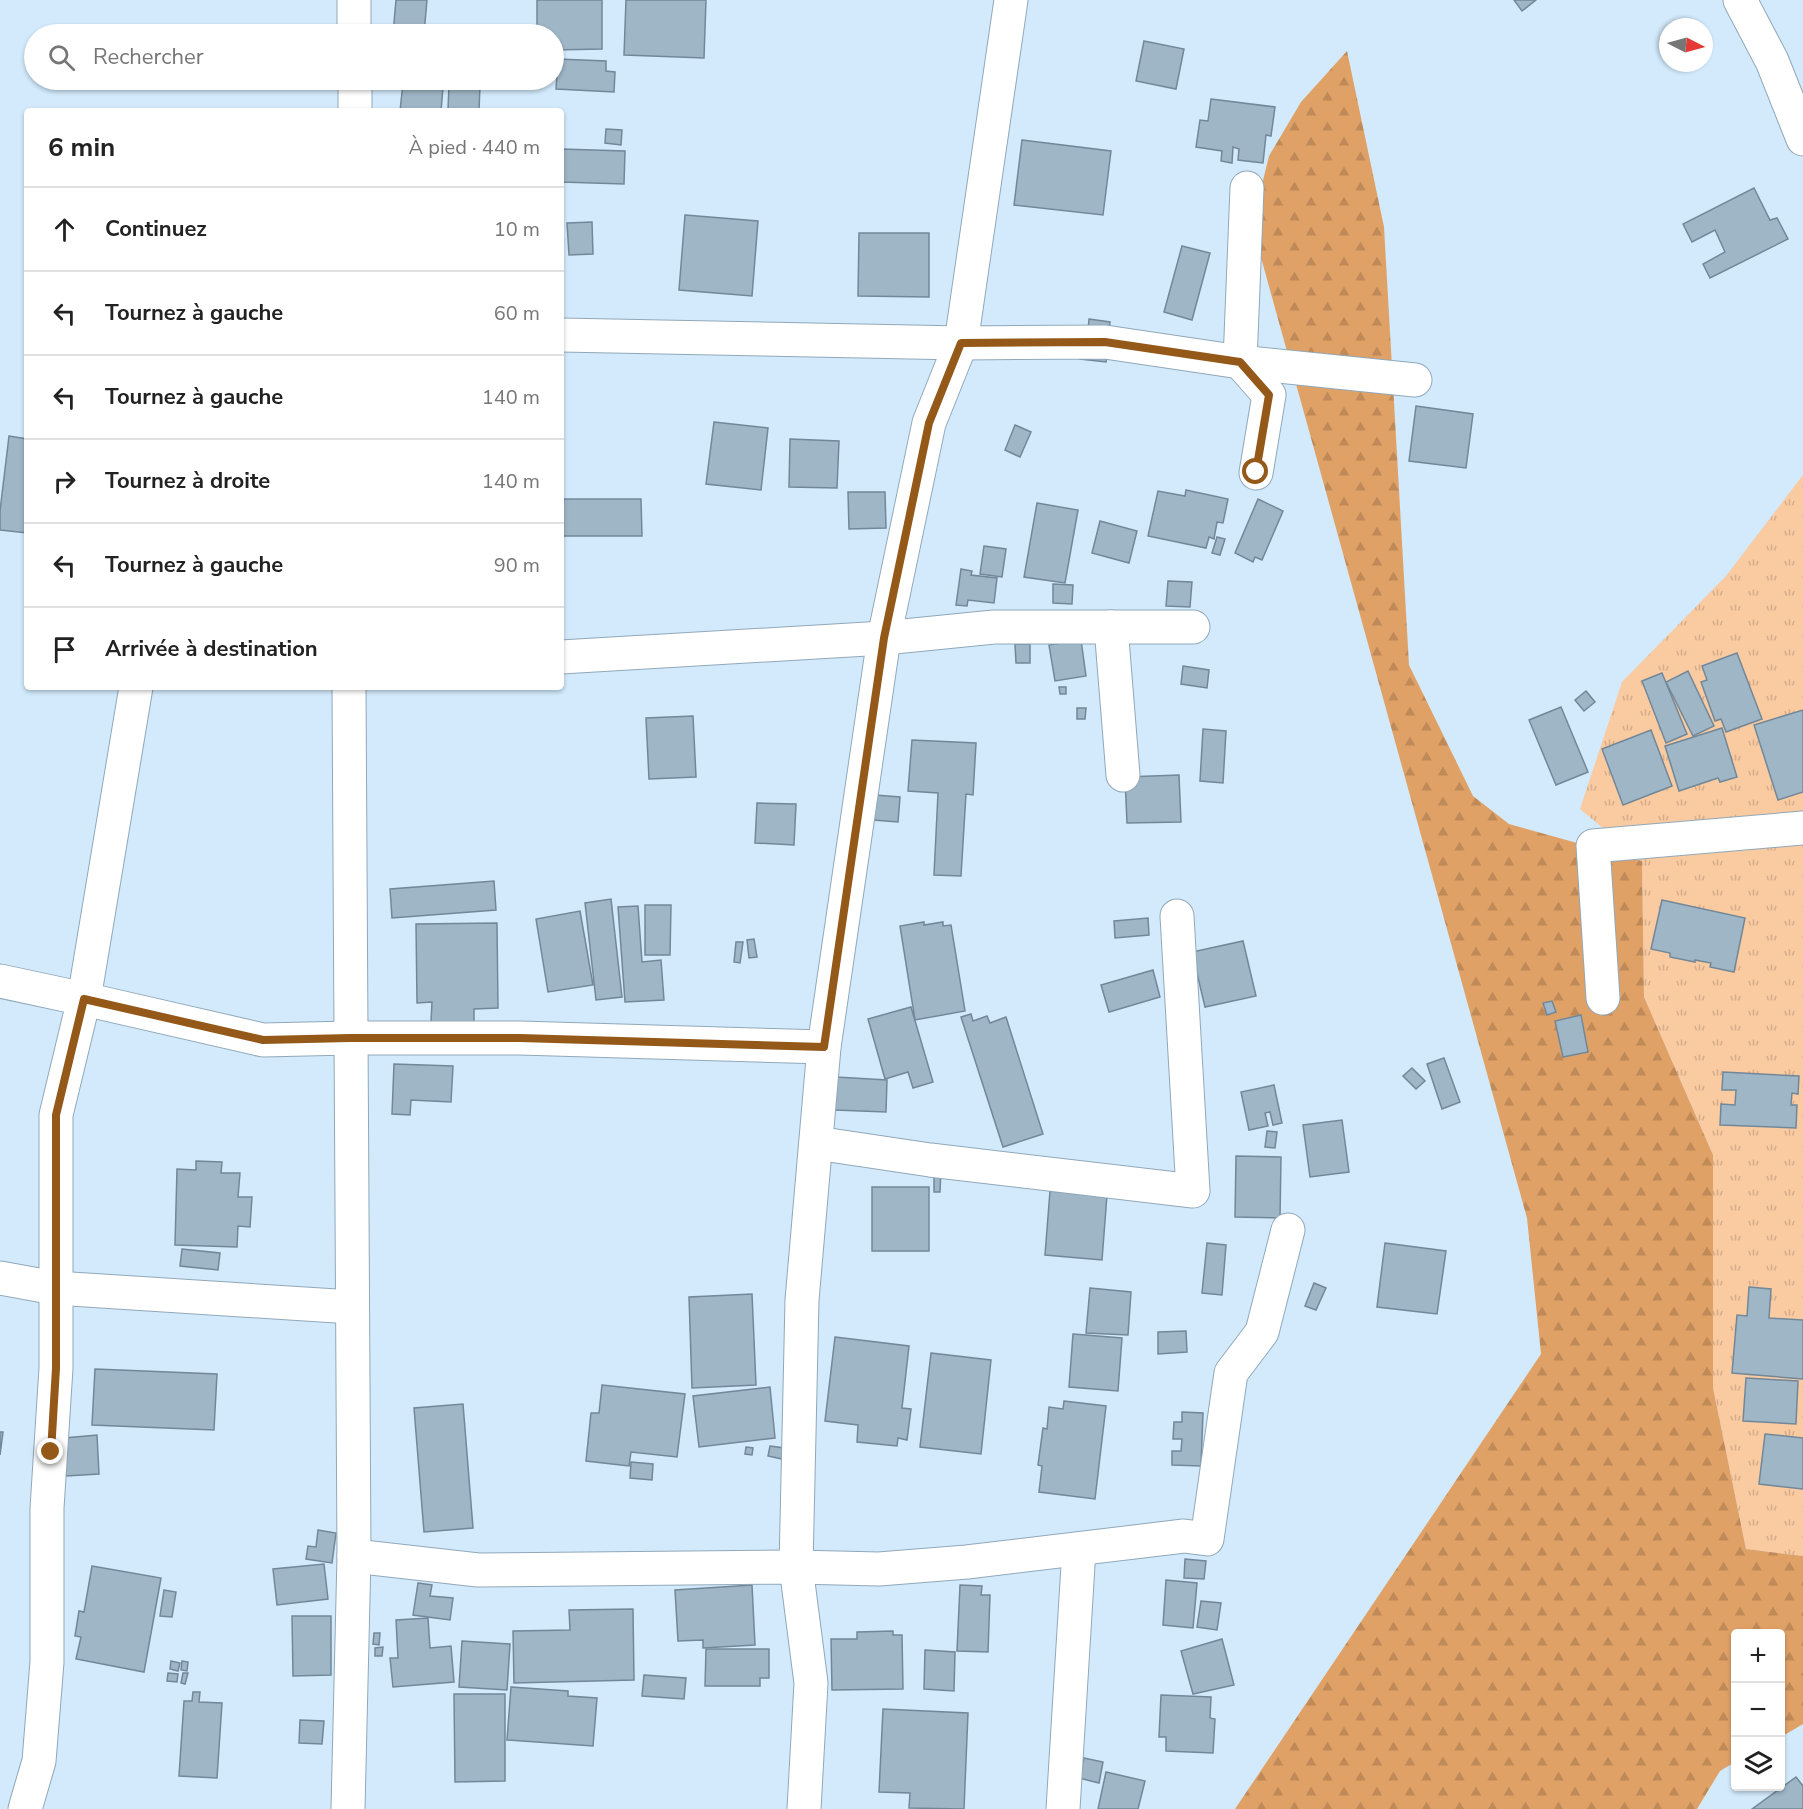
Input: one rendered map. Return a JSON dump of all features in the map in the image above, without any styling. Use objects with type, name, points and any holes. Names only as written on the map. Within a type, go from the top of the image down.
[{"type":"street","points":[[354,0],[354,24]]},
{"type":"street","points":[[804,1809],[811,1683],[796,1567],[802,1300],[824,1047],[884,638],[929,423],[961,343],[1011,0]]},
{"type":"street","points":[[1740,0],[1773,61],[1803,139]]},
{"type":"street","points":[[355,90],[355,108]]},
{"type":"street","points":[[1247,188],[1240,362],[1269,395],[1256,472]]},
{"type":"street","points":[[564,335],[961,343],[1105,342],[1240,362],[1415,380]]},
{"type":"street","points":[[564,657],[884,638],[994,627],[1193,627]]},
{"type":"street","points":[[1111,627],[1123,775]]},
{"type":"street","points":[[26,1809],[39,1761],[47,1662],[47,1508],[56,1368],[56,1115],[84,999],[136,690]]},
{"type":"street","points":[[348,1809],[354,1556],[349,690]]},
{"type":"street","points":[[1603,998],[1593,846],[1803,828]]},
{"type":"street","points":[[816,1143],[930,1160],[1192,1191],[1177,916]]},
{"type":"street","points":[[0,981],[263,1040],[520,1038],[824,1047]]},
{"type":"street","points":[[354,1556],[478,1570],[796,1567],[879,1569],[967,1562],[1184,1536],[1207,1539],[1231,1373],[1262,1332],[1288,1230]]},
{"type":"street","points":[[0,1278],[55,1288],[352,1307]]},
{"type":"street","points":[[1063,1809],[1080,1549]]},
{"type":"green space","points":[[1347,51],[1384,227],[1409,665],[1473,796],[1509,824],[1642,861],[1644,997],[1713,1155],[1713,1388],[1746,1549],[1803,1556],[1803,1724],[1785,1735],[1785,1629],[1731,1629],[1731,1764],[1720,1771],[1697,1809],[1235,1809],[1541,1354],[1527,1218],[1252,225],[1269,156],[1301,102]]},
{"type":"green space","points":[[1803,475],[1803,1556],[1746,1549],[1713,1388],[1713,1155],[1644,997],[1642,861],[1580,809],[1622,682],[1726,576]]},
{"type":"building","points":[[396,0],[427,0],[425,24],[394,24]]},
{"type":"building","points":[[537,0],[602,0],[602,49],[564,50],[564,24],[537,24]]},
{"type":"building","points":[[626,0],[706,0],[704,58],[624,55]]},
{"type":"building","points":[[1514,0],[1536,0],[1522,11]]},
{"type":"building","points":[[1144,41],[1184,49],[1176,89],[1136,81]]},
{"type":"building","points":[[564,59],[606,61],[606,71],[615,72],[614,92],[564,89]]},
{"type":"building","points":[[402,90],[443,90],[441,108],[400,108]]},
{"type":"building","points":[[449,90],[480,90],[479,108],[448,108]]},
{"type":"building","points":[[1211,99],[1275,107],[1271,136],[1266,135],[1263,163],[1238,160],[1239,149],[1233,147],[1232,163],[1221,161],[1222,151],[1196,147],[1200,120],[1208,121]]},
{"type":"building","points":[[606,129],[622,130],[621,145],[605,143]]},
{"type":"building","points":[[1022,140],[1111,151],[1103,215],[1014,205]]},
{"type":"building","points":[[564,149],[625,151],[624,184],[564,182]]},
{"type":"building","points":[[1754,188],[1770,220],[1777,218],[1788,239],[1710,278],[1703,264],[1725,252],[1715,230],[1692,242],[1683,224]]},
{"type":"building","points":[[685,215],[758,221],[752,296],[679,290]]},
{"type":"building","points":[[592,222],[593,254],[569,255],[567,223]]},
{"type":"building","points":[[859,233],[929,233],[929,297],[858,296]]},
{"type":"building","points":[[1182,246],[1210,253],[1192,320],[1164,312]]},
{"type":"building","points":[[1089,319],[1110,322],[1109,333],[1088,330]]},
{"type":"building","points":[[1081,348],[1108,350],[1106,362],[1080,359]]},
{"type":"building","points":[[1416,406],[1473,414],[1466,468],[1409,461]]},
{"type":"building","points":[[714,422],[768,428],[761,490],[706,484]]},
{"type":"building","points":[[1015,425],[1031,432],[1020,457],[1005,450]]},
{"type":"building","points":[[9,436],[24,438],[24,533],[0,530],[0,511]]},
{"type":"building","points":[[790,439],[839,441],[837,488],[789,487]]},
{"type":"building","points":[[1186,490],[1228,499],[1223,523],[1217,522],[1214,539],[1209,537],[1206,548],[1148,536],[1158,491],[1185,496]]},
{"type":"building","points":[[848,492],[885,492],[886,528],[849,529]]},
{"type":"building","points":[[564,499],[641,499],[642,536],[564,536]]},
{"type":"building","points":[[1258,499],[1283,511],[1262,560],[1255,557],[1253,562],[1235,553]]},
{"type":"building","points":[[1037,503],[1078,510],[1065,583],[1024,577]]},
{"type":"building","points":[[1100,521],[1137,531],[1129,563],[1092,553]]},
{"type":"building","points":[[1217,537],[1225,539],[1220,555],[1212,553]]},
{"type":"building","points":[[984,546],[1006,549],[1002,577],[980,574]]},
{"type":"building","points":[[961,569],[972,571],[971,575],[997,578],[994,603],[968,600],[967,606],[956,605]]},
{"type":"building","points":[[1168,581],[1192,582],[1190,607],[1166,606]]},
{"type":"building","points":[[1053,584],[1073,585],[1072,604],[1053,603]]},
{"type":"building","points":[[1081,640],[1086,676],[1055,681],[1049,645]]},
{"type":"building","points":[[1015,644],[1030,644],[1030,663],[1016,663]]},
{"type":"building","points":[[1737,653],[1762,719],[1726,732],[1721,719],[1715,721],[1701,682],[1707,680],[1702,666]]},
{"type":"building","points":[[1183,666],[1209,670],[1207,688],[1181,684]]},
{"type":"building","points":[[1688,671],[1714,726],[1693,736],[1666,682]]},
{"type":"building","points":[[1662,673],[1687,734],[1666,743],[1642,681]]},
{"type":"building","points":[[1059,687],[1066,687],[1066,694],[1060,694]]},
{"type":"building","points":[[1586,691],[1595,702],[1584,711],[1575,700]]},
{"type":"building","points":[[1561,707],[1588,772],[1556,785],[1529,720]]},
{"type":"building","points":[[1077,708],[1086,708],[1085,719],[1077,719]]},
{"type":"building","points":[[1803,710],[1803,792],[1778,800],[1754,725]]},
{"type":"building","points":[[693,716],[696,777],[649,779],[646,718]]},
{"type":"building","points":[[1722,728],[1737,777],[1720,782],[1718,778],[1679,791],[1665,746]]},
{"type":"building","points":[[1203,729],[1226,731],[1223,783],[1200,781]]},
{"type":"building","points":[[1651,730],[1672,786],[1623,805],[1602,749]]},
{"type":"building","points":[[912,740],[976,743],[973,795],[966,794],[961,876],[934,875],[938,793],[908,791]]},
{"type":"building","points":[[1179,775],[1181,822],[1127,823],[1125,777]]},
{"type":"building","points":[[875,795],[900,797],[898,822],[873,820]]},
{"type":"building","points":[[757,803],[796,804],[794,845],[755,843]]},
{"type":"building","points":[[494,881],[496,910],[392,918],[390,889]]},
{"type":"building","points":[[611,899],[622,997],[596,1000],[585,903]]},
{"type":"building","points":[[1662,900],[1745,918],[1734,972],[1710,967],[1711,963],[1670,957],[1670,953],[1651,949]]},
{"type":"building","points":[[645,905],[671,905],[670,955],[645,955]]},
{"type":"building","points":[[638,906],[642,962],[661,960],[664,1000],[625,1002],[618,907]]},
{"type":"building","points":[[580,911],[593,985],[548,992],[536,919]]},
{"type":"building","points":[[1148,918],[1149,935],[1115,938],[1114,921]]},
{"type":"building","points":[[924,922],[924,925],[943,922],[943,926],[951,925],[965,1011],[915,1020],[900,926]]},
{"type":"building","points":[[497,923],[498,1008],[474,1009],[474,1022],[431,1022],[432,1002],[417,1003],[416,924]]},
{"type":"building","points":[[754,939],[757,957],[749,958],[747,940]]},
{"type":"building","points":[[1243,941],[1256,996],[1205,1007],[1192,952]]},
{"type":"building","points":[[736,942],[743,942],[740,963],[734,962]]},
{"type":"building","points":[[1153,970],[1160,997],[1109,1012],[1101,985]]},
{"type":"building","points":[[1552,1001],[1556,1012],[1547,1015],[1543,1003]]},
{"type":"building","points":[[911,1007],[933,1082],[913,1088],[908,1072],[885,1079],[868,1019]]},
{"type":"building","points":[[971,1014],[973,1021],[987,1016],[990,1023],[1006,1017],[1043,1134],[1003,1147],[961,1017]]},
{"type":"building","points":[[1581,1015],[1588,1052],[1563,1057],[1555,1021]]},
{"type":"building","points":[[1444,1058],[1460,1102],[1442,1109],[1427,1064]]},
{"type":"building","points":[[394,1064],[453,1066],[451,1102],[411,1100],[410,1115],[392,1114]]},
{"type":"building","points":[[1412,1068],[1425,1081],[1416,1089],[1403,1076]]},
{"type":"building","points":[[1723,1072],[1799,1076],[1798,1094],[1792,1093],[1791,1105],[1797,1105],[1796,1128],[1720,1125],[1721,1104],[1735,1105],[1736,1090],[1722,1090]]},
{"type":"building","points":[[836,1077],[887,1080],[886,1112],[835,1110]]},
{"type":"building","points":[[1274,1085],[1282,1123],[1273,1125],[1270,1112],[1265,1113],[1268,1126],[1249,1130],[1241,1092]]},
{"type":"building","points":[[1342,1120],[1349,1172],[1310,1177],[1303,1125]]},
{"type":"building","points":[[1267,1131],[1277,1132],[1275,1148],[1265,1147]]},
{"type":"building","points":[[1236,1156],[1281,1157],[1280,1218],[1235,1217]]},
{"type":"building","points":[[196,1161],[222,1162],[221,1173],[240,1173],[238,1197],[252,1197],[250,1227],[238,1226],[237,1247],[175,1245],[177,1169],[196,1170]]},
{"type":"building","points":[[934,1168],[941,1168],[940,1192],[934,1192]]},
{"type":"building","points":[[872,1187],[929,1187],[929,1251],[872,1251]]},
{"type":"building","points":[[1050,1191],[1107,1195],[1102,1260],[1045,1255]]},
{"type":"building","points":[[1207,1243],[1226,1245],[1222,1295],[1202,1293]]},
{"type":"building","points":[[1385,1243],[1446,1251],[1437,1314],[1377,1307]]},
{"type":"building","points":[[182,1249],[220,1253],[218,1270],[180,1266]]},
{"type":"building","points":[[1314,1283],[1326,1288],[1316,1310],[1305,1306]]},
{"type":"building","points":[[1749,1287],[1771,1289],[1769,1318],[1803,1320],[1803,1379],[1732,1373],[1737,1315],[1747,1316]]},
{"type":"building","points":[[1090,1288],[1131,1292],[1128,1335],[1086,1333]]},
{"type":"building","points":[[752,1294],[756,1385],[692,1388],[689,1297]]},
{"type":"building","points":[[1186,1331],[1187,1352],[1158,1354],[1158,1332]]},
{"type":"building","points":[[1073,1334],[1122,1338],[1118,1391],[1069,1387]]},
{"type":"building","points":[[835,1337],[909,1346],[902,1408],[911,1409],[907,1440],[898,1438],[897,1446],[857,1442],[858,1425],[825,1421]]},
{"type":"building","points":[[931,1353],[991,1360],[981,1454],[920,1447]]},
{"type":"building","points":[[95,1369],[217,1374],[214,1430],[92,1425]]},
{"type":"building","points":[[1746,1378],[1798,1381],[1796,1424],[1743,1421]]},
{"type":"building","points":[[602,1385],[685,1394],[677,1457],[631,1452],[629,1466],[586,1461],[591,1413],[599,1413]]},
{"type":"building","points":[[770,1387],[775,1438],[699,1447],[693,1396]]},
{"type":"building","points":[[1064,1401],[1106,1406],[1095,1499],[1039,1492],[1042,1466],[1038,1465],[1043,1428],[1047,1429],[1049,1407],[1063,1409]]},
{"type":"building","points":[[463,1404],[473,1528],[424,1532],[414,1408]]},
{"type":"building","points":[[1182,1412],[1203,1413],[1201,1466],[1172,1465],[1172,1451],[1181,1451],[1182,1439],[1173,1439],[1174,1422],[1182,1422]]},
{"type":"building","points":[[0,1432],[3,1432],[0,1455]]},
{"type":"building","points":[[1765,1434],[1803,1438],[1803,1489],[1759,1484]]},
{"type":"building","points":[[97,1435],[99,1474],[66,1476],[64,1438]]},
{"type":"building","points":[[770,1446],[784,1448],[782,1459],[768,1456]]},
{"type":"building","points":[[746,1447],[753,1448],[752,1455],[745,1454]]},
{"type":"building","points":[[631,1462],[653,1464],[652,1480],[630,1478]]},
{"type":"building","points":[[318,1530],[336,1533],[332,1563],[306,1559],[308,1546],[316,1547]]},
{"type":"building","points":[[1185,1559],[1206,1561],[1204,1579],[1184,1578]]},
{"type":"building","points":[[324,1564],[328,1599],[277,1605],[273,1569]]},
{"type":"building","points":[[92,1566],[161,1578],[144,1672],[76,1659],[81,1637],[75,1636],[79,1611],[84,1612]]},
{"type":"building","points":[[1166,1580],[1197,1583],[1193,1628],[1163,1625]]},
{"type":"building","points":[[418,1583],[432,1585],[430,1596],[453,1598],[450,1620],[413,1615]]},
{"type":"building","points":[[752,1585],[755,1645],[703,1648],[703,1640],[678,1641],[675,1590]]},
{"type":"building","points":[[960,1585],[982,1586],[981,1595],[990,1595],[988,1652],[957,1651]]},
{"type":"building","points":[[164,1590],[176,1592],[172,1617],[160,1616]]},
{"type":"building","points":[[1201,1601],[1221,1603],[1217,1630],[1197,1627]]},
{"type":"building","points":[[633,1609],[634,1680],[514,1683],[513,1631],[570,1630],[569,1610]]},
{"type":"building","points":[[292,1616],[331,1616],[331,1675],[293,1676]]},
{"type":"building","points":[[428,1618],[430,1648],[451,1646],[454,1682],[393,1687],[390,1658],[398,1658],[396,1620]]},
{"type":"building","points":[[893,1631],[893,1635],[902,1635],[903,1689],[832,1690],[831,1639],[857,1639],[857,1632]]},
{"type":"building","points":[[374,1633],[380,1633],[379,1645],[373,1644]]},
{"type":"building","points":[[1222,1639],[1234,1685],[1193,1694],[1181,1651]]},
{"type":"building","points":[[462,1641],[510,1644],[507,1690],[459,1687]]},
{"type":"building","points":[[383,1647],[382,1656],[375,1656],[375,1648]]},
{"type":"building","points":[[706,1649],[769,1649],[769,1678],[760,1678],[760,1686],[705,1686]]},
{"type":"building","points":[[925,1650],[955,1652],[954,1691],[924,1689]]},
{"type":"building","points":[[171,1661],[180,1663],[178,1671],[170,1669]]},
{"type":"building","points":[[182,1661],[188,1662],[187,1671],[181,1670]]},
{"type":"building","points":[[168,1673],[178,1674],[177,1682],[167,1681]]},
{"type":"building","points":[[183,1673],[188,1673],[185,1684],[181,1683]]},
{"type":"building","points":[[644,1675],[686,1678],[684,1699],[642,1696]]},
{"type":"building","points":[[511,1687],[568,1691],[568,1696],[597,1698],[593,1746],[507,1740]]},
{"type":"building","points":[[193,1692],[200,1692],[199,1702],[222,1703],[217,1778],[179,1776],[184,1701],[192,1701]]},
{"type":"building","points":[[454,1694],[505,1694],[505,1781],[455,1782]]},
{"type":"building","points":[[1161,1695],[1211,1697],[1210,1718],[1215,1719],[1213,1753],[1166,1751],[1166,1737],[1159,1737]]},
{"type":"building","points":[[883,1709],[968,1713],[964,1809],[909,1808],[910,1793],[879,1792]]},
{"type":"building","points":[[300,1720],[324,1721],[322,1744],[299,1743]]},
{"type":"building","points":[[1084,1758],[1103,1762],[1099,1783],[1079,1778]]},
{"type":"building","points":[[1106,1772],[1145,1781],[1138,1809],[1098,1809]]},
{"type":"building","points":[[1796,1777],[1803,1786],[1803,1809],[1752,1809],[1777,1791],[1785,1791],[1785,1785]]},
{"type":"route","points":[[51,1452],[56,1368],[56,1115],[84,999],[263,1040],[520,1038],[824,1047],[884,638],[929,423],[961,343],[1105,342],[1240,362],[1269,395],[1256,472]]}]
